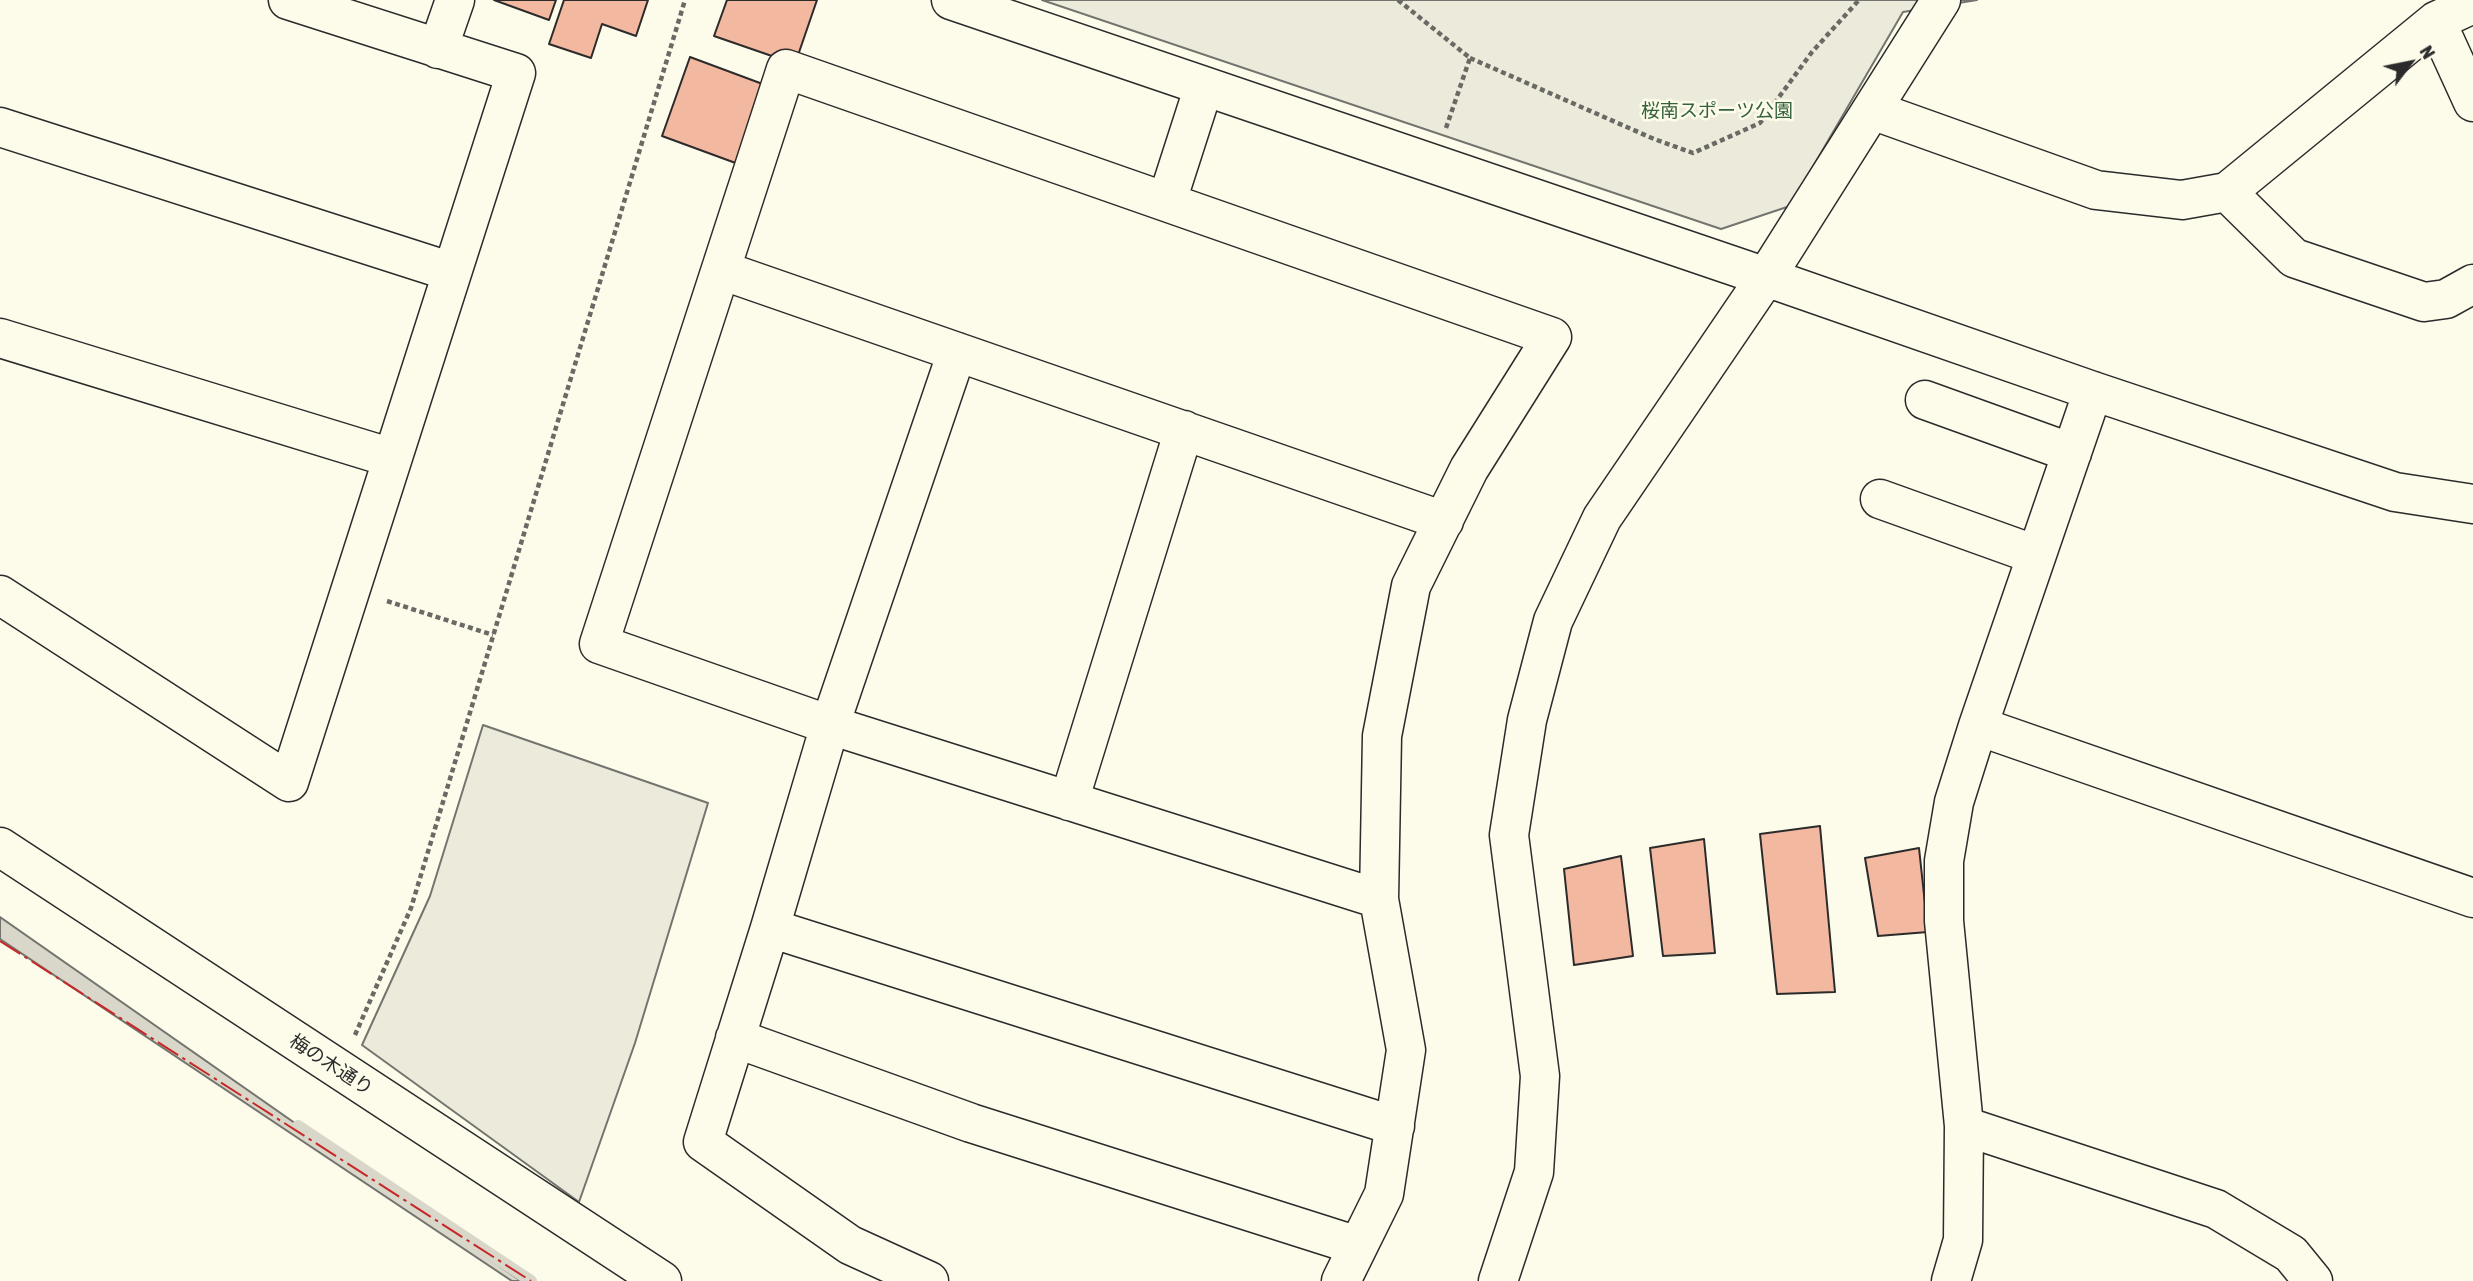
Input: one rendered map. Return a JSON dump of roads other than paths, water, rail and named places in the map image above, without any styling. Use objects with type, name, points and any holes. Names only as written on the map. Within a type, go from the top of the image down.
[{"type":"street","points":[[0,595],[289,782],[516,74],[288,0]]},
{"type":"street","points":[[438,49],[455,0]]},
{"type":"street","points":[[951,0],[2395,492],[2473,504]]},
{"type":"street","points":[[1498,1281],[1534,1172],[1540,1076],[1509,835],[1527,720],[1553,621],[1602,518],[1766,277],[1941,0]]},
{"type":"street","points":[[1872,110],[2096,190],[2182,200],[2227,192],[2436,21],[2473,4]]},
{"type":"street","points":[[2436,21],[2473,102]]},
{"type":"street","points":[[1341,1281],[1384,1194],[1406,1051],[1379,899],[1382,736],[1411,586],[1469,469],[1552,337],[786,69],[599,644],[830,725],[1379,899]]},
{"type":"street","points":[[1167,201],[1204,86]]},
{"type":"street","points":[[0,127],[452,272]]},
{"type":"street","points":[[2227,192],[2294,258],[2424,302],[2446,299],[2473,284]]},
{"type":"street","points":[[721,270],[1444,520]]},
{"type":"street","points":[[0,338],[392,458]]},
{"type":"street","points":[[929,1281],[850,1245],[703,1142],[830,725],[957,352]]},
{"type":"street","points":[[1951,1281],[1963,1240],[1964,1126],[1944,922],[1944,861],[1954,802],[1978,726],[2093,391]]},
{"type":"street","points":[[1925,400],[2072,453]]},
{"type":"street","points":[[1069,801],[1184,430]]},
{"type":"street","points":[[1880,499],[2036,555]]},
{"type":"street","points":[[1978,726],[2473,898]]},
{"type":"street","name":"梅の木通り","points":[[0,847],[662,1281]]},
{"type":"street","points":[[770,928],[1395,1126]]},
{"type":"street","points":[[735,1038],[971,1123],[1358,1246]]},
{"type":"street","points":[[1964,1126],[2216,1209],[2291,1254],[2313,1281]]},
{"type":"waterway","points":[[298,1126],[531,1281]]},
{"type":"park label","name":"桜南スポーツ公園","points":[[1717,111]]}]
